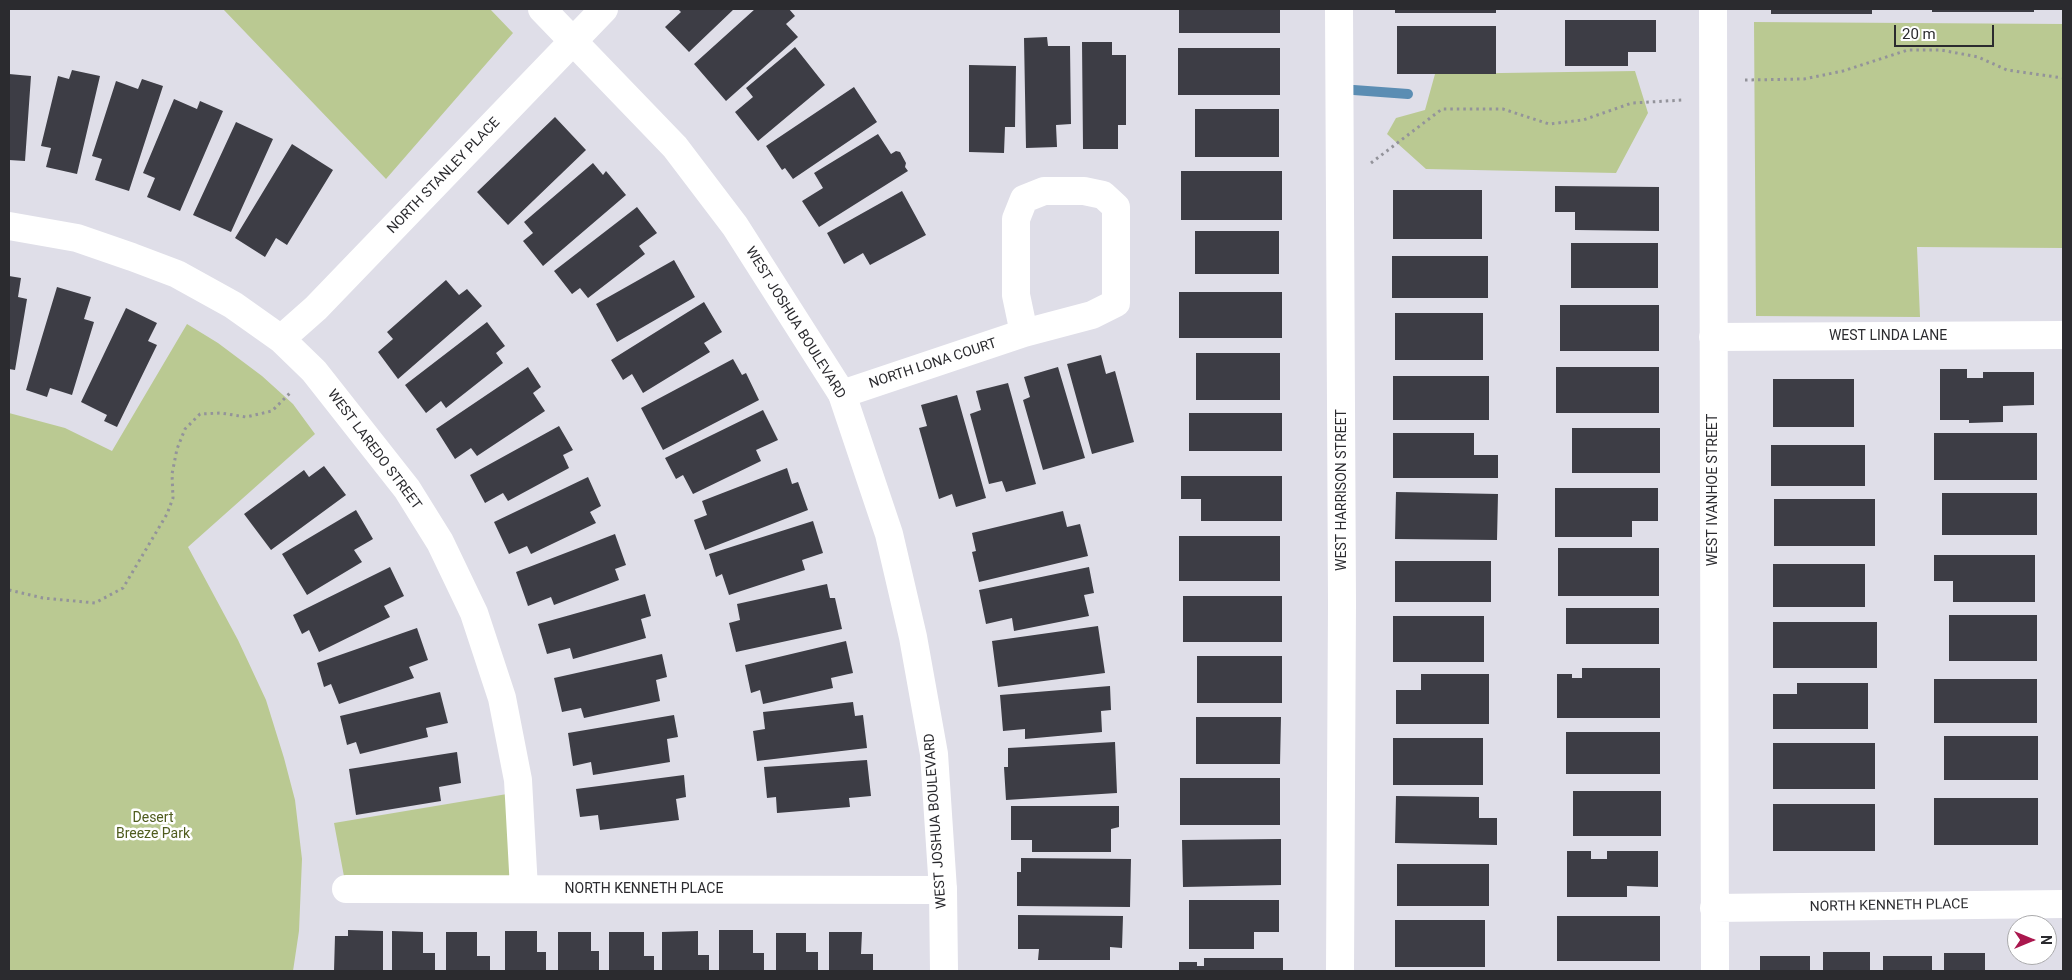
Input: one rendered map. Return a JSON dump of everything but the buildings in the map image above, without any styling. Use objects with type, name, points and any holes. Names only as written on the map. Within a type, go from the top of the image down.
[{"type":"street","name":"WEST JOSHUA BOULEVARD","points":[[542,9],[675,147],[735,226],[842,394],[889,534],[913,638],[934,754],[942,890],[944,971]]},
{"type":"street","name":"NORTH STANLEY PLACE","points":[[281,338],[316,308],[604,9]]},
{"type":"street","name":"WEST HARRISON STREET","points":[[1338,9],[1342,604],[1340,971]]},
{"type":"street","name":"WEST IVANHOE STREET","points":[[1714,9],[1715,971]]},
{"type":"street","name":"NORTH LONA COURT","points":[[842,394],[1024,333],[1092,315],[1116,303],[1116,207],[1103,195],[1084,191],[1044,191],[1024,199],[1016,219],[1016,295],[1024,333]]},
{"type":"street","name":"WEST LAREDO STREET","points":[[9,226],[77,238],[132,257],[177,274],[233,305],[281,338],[314,372],[407,489],[440,542],[474,613],[502,698],[518,780],[524,889]]},
{"type":"street","name":"WEST LINDA LANE","points":[[1713,337],[2063,335]]},
{"type":"street","name":"NORTH KENNETH PLACE","points":[[346,889],[942,890]]},
{"type":"street","name":"NORTH KENNETH PLACE","points":[[1714,908],[2063,904]]},
{"type":"path","points":[[1743,80],[1804,79],[1843,71],[1908,50],[1941,50],[1978,57],[2007,70],[2063,78]]},
{"type":"path","points":[[1340,165],[1370,164],[1442,109],[1503,109],[1549,124],[1583,120],[1632,103],[1713,99]]},
{"type":"path","points":[[9,590],[43,598],[95,603],[123,588],[167,514],[173,498],[172,474],[177,449],[185,430],[200,414],[221,413],[246,417],[272,411],[314,372]]},
{"type":"green space","points":[[223,9],[490,9],[513,33],[386,179]]},
{"type":"green space","points":[[1754,22],[2063,24],[2063,248],[1917,247],[1920,317],[1756,316]]},
{"type":"green space","points":[[1635,71],[1648,113],[1616,173],[1426,169],[1387,134],[1396,118],[1425,110],[1435,74]]},
{"type":"green space","name":"Desert Breeze Park","points":[[187,324],[218,343],[262,376],[293,404],[315,434],[188,547],[238,640],[266,700],[295,800],[302,859],[299,931],[293,971],[9,971],[9,413],[65,428],[112,451]]},
{"type":"green space","points":[[519,792],[524,889],[346,887],[334,823]]},
{"type":"waterway","points":[[1340,89],[1408,94]]}]
